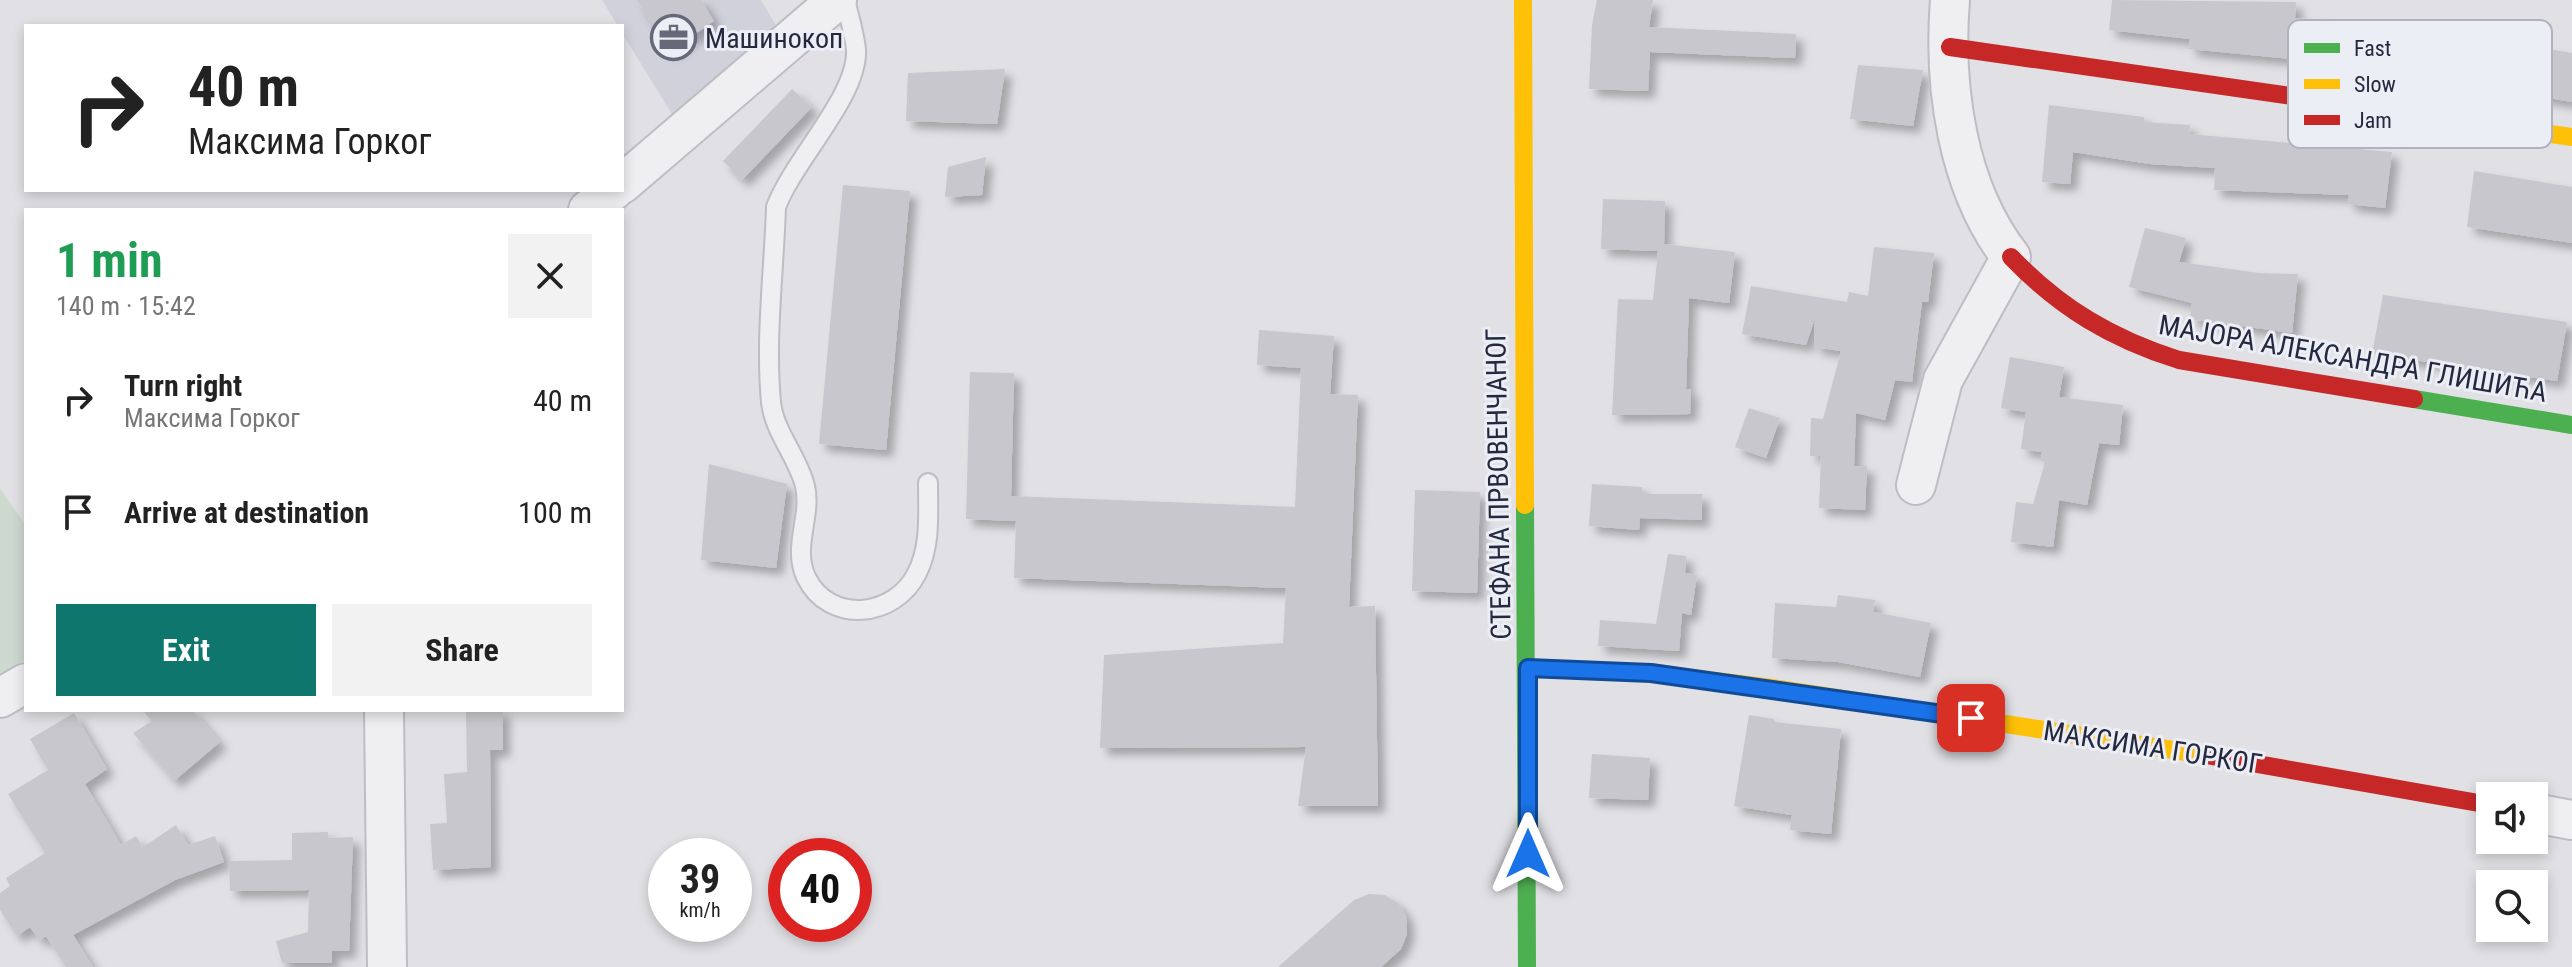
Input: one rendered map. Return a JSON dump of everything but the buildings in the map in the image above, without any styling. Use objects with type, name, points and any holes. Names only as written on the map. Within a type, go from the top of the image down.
[{"type":"street","points":[[624,182],[837,0]]},
{"type":"street","name":"СТЕФАНА ПРВОВЕНЧАНОГ","points":[[1523,0],[1527,967]]},
{"type":"street","points":[[1916,485],[1943,380],[1988,293],[2011,257],[1995,237],[1972,189],[1961,148],[1950,47],[1950,0]]},
{"type":"street","points":[[1950,47],[2288,96]]},
{"type":"street","points":[[2552,134],[2572,137]]},
{"type":"street","points":[[591,208],[611,192]]},
{"type":"street","name":"МАЈОРА АЛЕКСАНДРА ГЛИШИЋА","points":[[2011,257],[2077,317],[2132,346],[2179,360],[2572,425]]},
{"type":"street","name":"МАКСИМА ГОРКОГ","points":[[1528,668],[1651,673],[1772,688],[2173,749],[2476,803]]},
{"type":"street","points":[[0,698],[24,684]]},
{"type":"street","points":[[384,712],[387,967]]},
{"type":"street","points":[[2548,816],[2572,820]]},
{"type":"lane","points":[[845,0],[856,52],[846,93],[786,180],[776,207],[771,405],[805,488],[800,554],[806,576],[817,592],[834,607],[856,611],[890,603],[908,589],[918,571],[927,542],[928,483]]},
{"type":"path","points":[[707,25],[726,56]]},
{"type":"shaded area","points":[[602,0],[761,0],[777,27],[675,119],[624,36],[624,24],[617,24]]},
{"type":"shaded area","points":[[0,489],[24,522],[24,660],[0,675]]},
{"type":"traffic: fast","points":[[2414,399],[2572,425]]},
{"type":"traffic: fast","points":[[1525,505],[1527,967]]},
{"type":"traffic: slow","points":[[1523,0],[1525,505]]},
{"type":"traffic: slow","points":[[2552,134],[2572,137]]},
{"type":"traffic: slow","points":[[1528,668],[1651,673],[1772,688],[2206,755]]},
{"type":"traffic: jam","points":[[1950,47],[2288,96]]},
{"type":"traffic: jam","points":[[2011,257],[2048,292],[2088,320],[2155,352],[2179,360],[2414,399]]},
{"type":"traffic: jam","points":[[2206,755],[2476,803]]},
{"type":"place","name":"Машинокоп","points":[[674,38]]},
{"type":"route","points":[[1528,854],[1528,668],[1651,673],[1971,718]]}]
